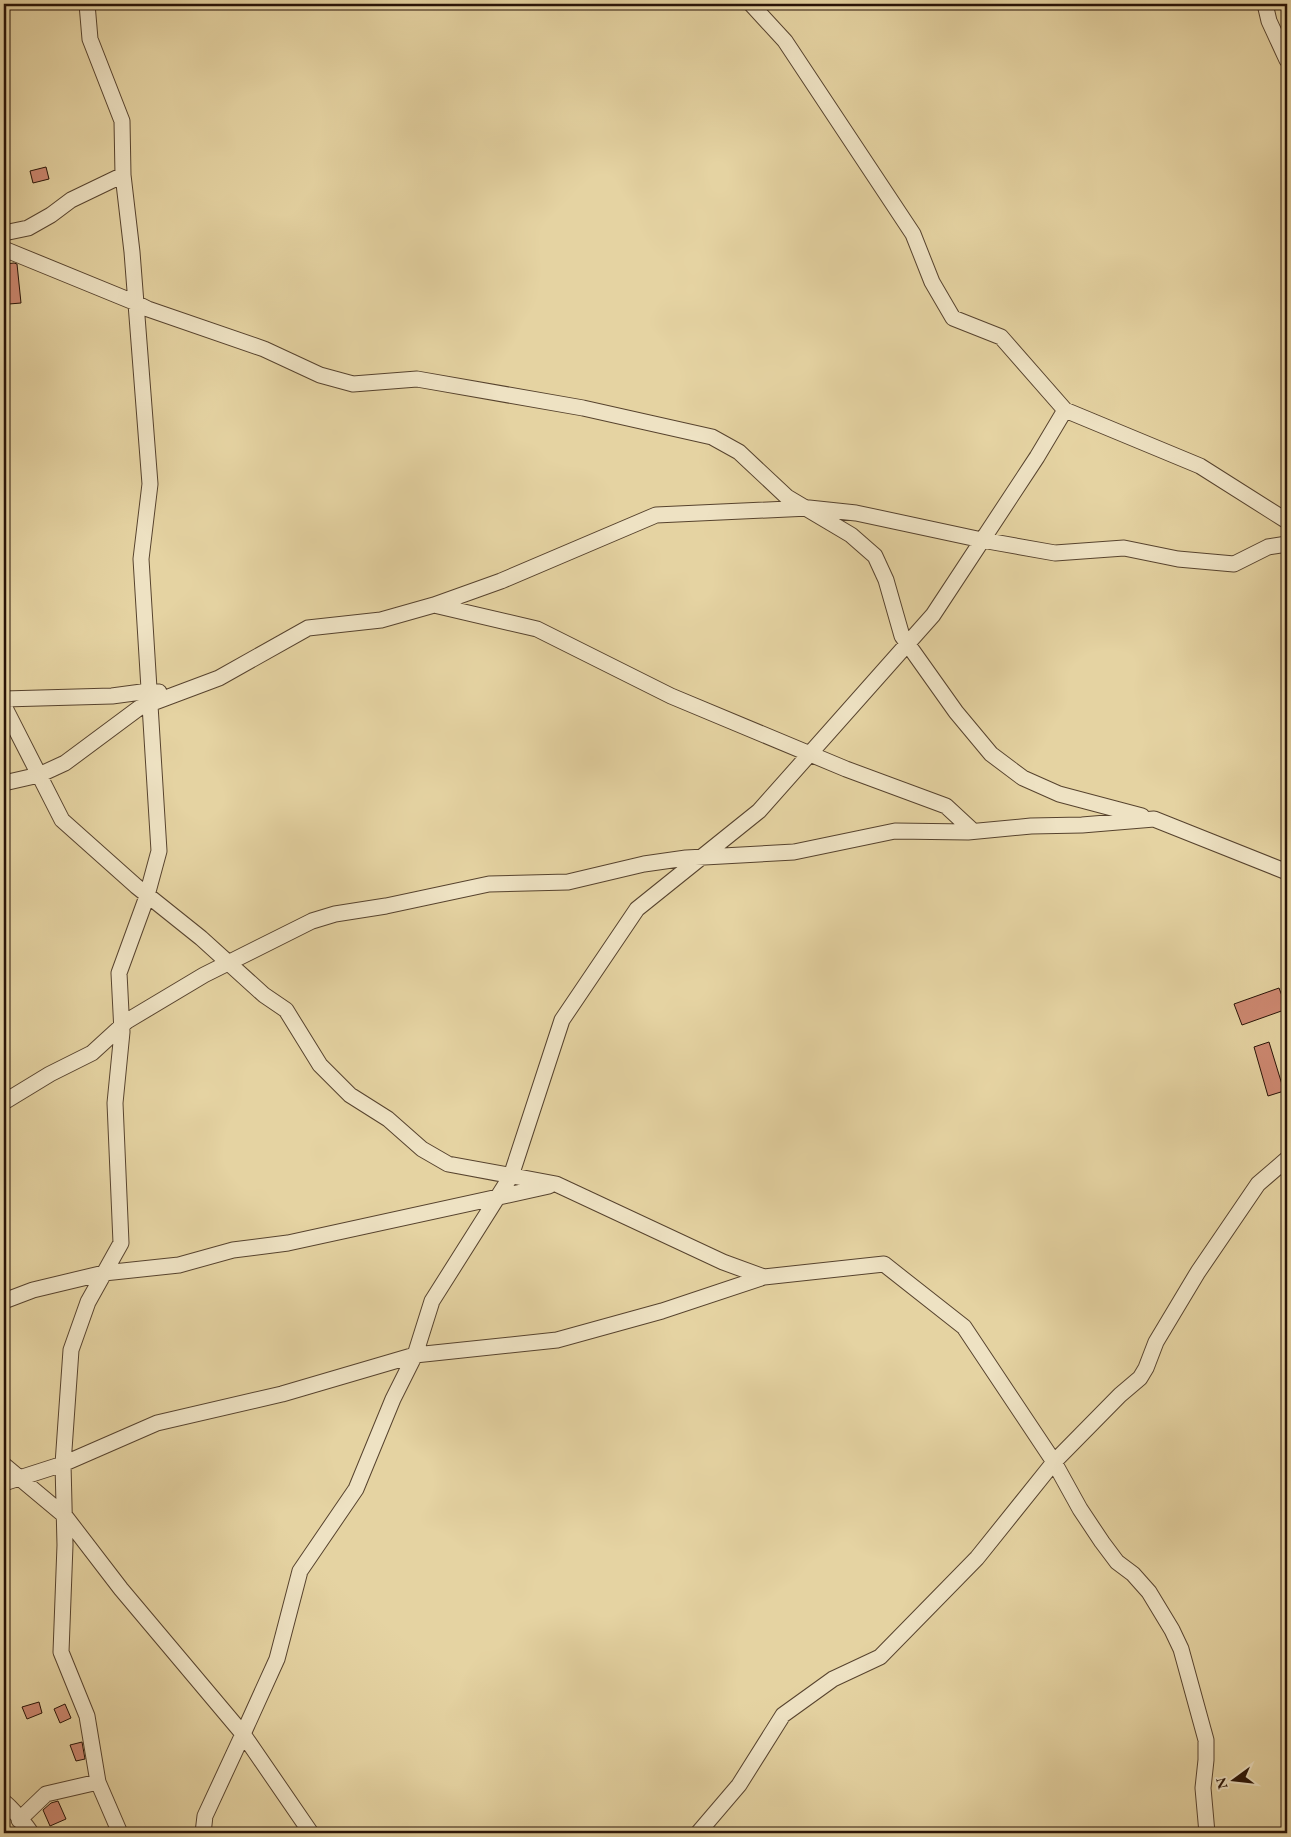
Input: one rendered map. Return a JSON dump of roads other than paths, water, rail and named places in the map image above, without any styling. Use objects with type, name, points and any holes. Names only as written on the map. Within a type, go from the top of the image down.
[{"type":"street","points":[[87,4],[90,39],[122,121],[123,175],[136,303],[150,484],[140,560],[159,851],[148,894],[119,973],[122,1025],[115,1103],[121,1243],[88,1302],[71,1350],[63,1464],[65,1516],[61,1652],[87,1716],[98,1782],[120,1833]]},
{"type":"street","points":[[752,4],[785,41],[914,234],[932,282],[953,318],[1001,337],[1065,410],[1200,466],[1287,521]]},
{"type":"street","points":[[1265,4],[1269,21],[1287,60]]},
{"type":"street","points":[[4,233],[28,228],[51,216],[71,200],[123,175]]},
{"type":"street","points":[[4,249],[148,309],[264,349],[320,375],[353,384],[417,379],[583,408],[712,437],[739,452],[787,497],[851,534],[875,556],[886,580],[902,636],[956,712],[991,754],[1023,778],[1058,794],[1154,819],[1287,872]]},
{"type":"street","points":[[203,1833],[205,1816],[278,1659],[300,1571],[356,1489],[393,1399],[415,1355],[432,1301],[511,1176],[562,1020],[637,909],[759,811],[933,615],[1037,457],[1065,410]]},
{"type":"street","points":[[4,699],[112,696],[150,697],[177,694],[219,678],[308,628],[380,620],[434,605],[500,581],[656,515],[809,508],[856,513],[982,540],[1055,552],[1124,548],[1178,559],[1234,564],[1268,547],[1287,544]]},
{"type":"street","points":[[434,605],[537,629],[671,696],[809,754],[946,806],[973,831]]},
{"type":"street","points":[[4,783],[38,775],[65,763],[139,708],[150,697]]},
{"type":"street","points":[[4,706],[62,820],[264,995],[286,1010],[320,1065],[350,1095],[388,1119],[422,1149],[448,1164],[556,1184],[722,1262],[764,1277]]},
{"type":"street","points":[[4,1102],[50,1074],[92,1054],[122,1025],[204,975],[312,921],[335,914],[386,906],[489,884],[568,882],[644,864],[702,857],[794,852],[896,831],[973,831],[1154,819]]},
{"type":"street","points":[[698,1833],[739,1785],[783,1715],[832,1679],[880,1657],[976,1558],[1054,1462],[1120,1395],[1140,1378],[1156,1342],[1198,1272],[1258,1184],[1287,1159]]},
{"type":"street","points":[[4,1301],[34,1290],[104,1273],[179,1264],[233,1250],[288,1243],[556,1184]]},
{"type":"street","points":[[4,1483],[63,1464],[157,1423],[282,1394],[415,1355],[557,1340],[662,1310],[764,1277],[884,1264],[964,1327],[1054,1462],[1080,1509],[1102,1542],[1117,1562],[1132,1574],[1149,1592],[1172,1630],[1181,1649],[1206,1740],[1203,1788],[1208,1833]]},
{"type":"street","points":[[4,1465],[65,1516],[121,1589],[243,1734],[311,1833]]},
{"type":"street","points":[[19,1820],[46,1794],[98,1782]]},
{"type":"street","points":[[4,1802],[10,1806],[31,1833]]}]
